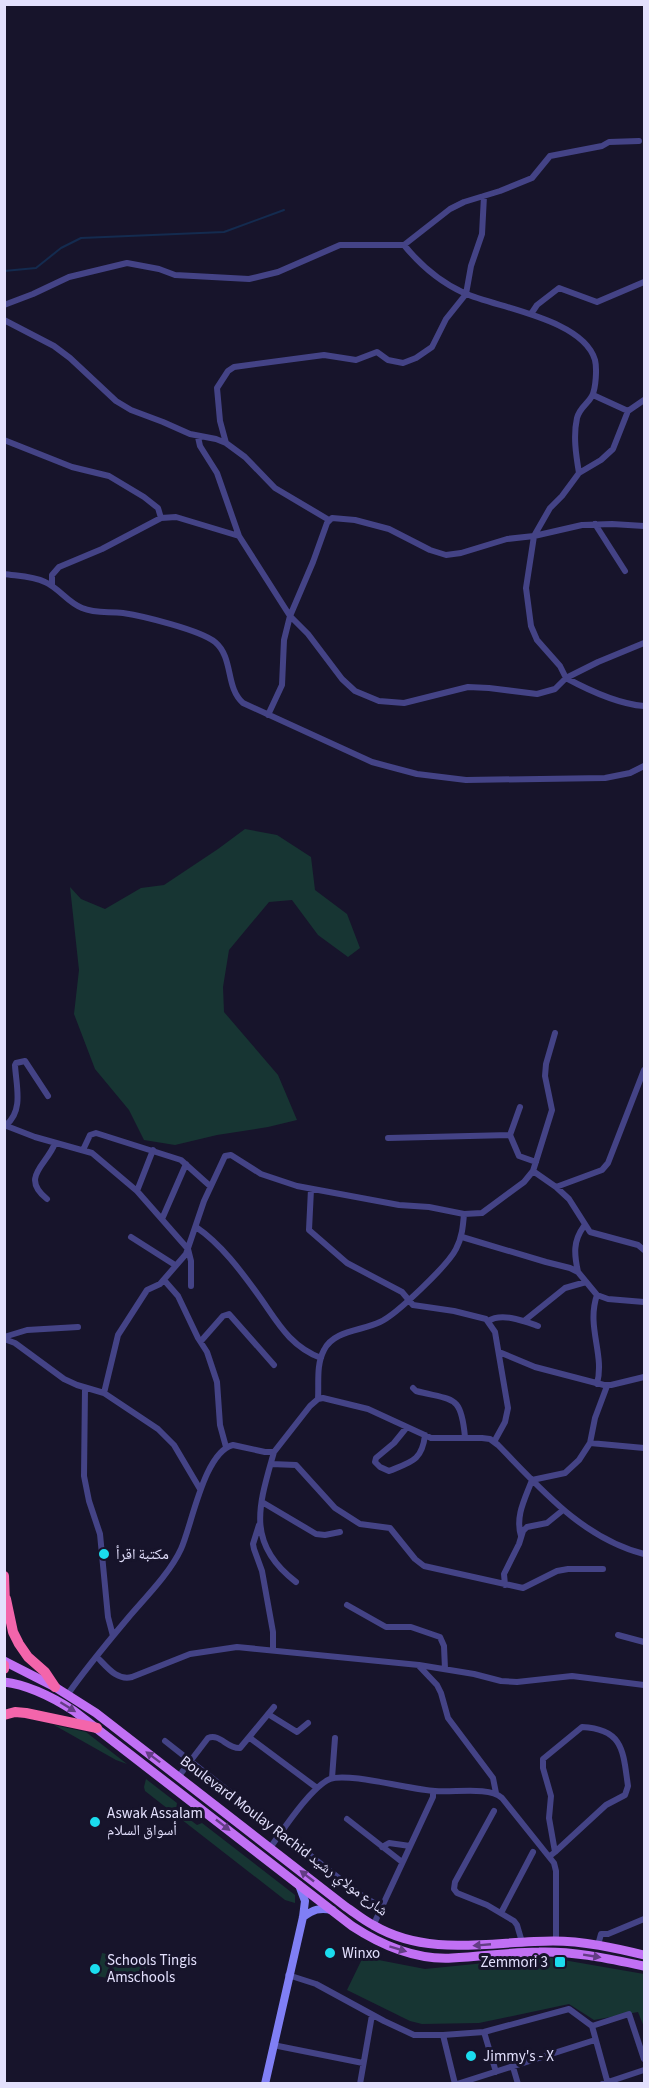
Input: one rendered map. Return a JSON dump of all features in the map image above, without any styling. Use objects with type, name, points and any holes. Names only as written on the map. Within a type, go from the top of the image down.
[{"type":"highway","points":[[4,1576],[5,1597],[13,1632],[28,1658],[45,1672],[55,1687]]},
{"type":"highway","points":[[4,1715],[21,1712],[97,1728]]},
{"type":"main road","name":"Boulevard Moulay Rachid شارع مولاي رشيد","points":[[4,1665],[55,1687],[96,1713],[373,1926],[406,1939],[445,1947],[556,1941],[598,1945],[645,1955]]},
{"type":"main road","name":"Boulevard Moulay Rachid شارع مولاي رشيد","points":[[4,1682],[15,1683],[54,1699],[97,1728],[332,1910],[369,1937],[386,1945],[420,1955],[450,1959],[555,1952],[595,1956],[645,1966]]},
{"type":"street","points":[[4,305],[69,277],[127,263],[159,269],[175,275],[249,279],[278,272],[340,246],[404,245],[450,209],[532,178],[550,156],[602,146],[609,142],[639,141]]},
{"type":"street","points":[[226,443],[220,421],[217,388],[228,371],[234,367],[324,355],[356,360],[373,352],[397,363],[408,362],[432,347],[440,328],[466,294],[471,266],[482,234],[484,196]]},
{"type":"street","points":[[404,245],[434,276],[466,294],[531,314],[559,326],[585,344],[595,360],[593,395],[581,408],[577,417],[575,435],[579,472]]},
{"type":"street","points":[[531,314],[537,305],[559,288],[597,302],[645,282]]},
{"type":"street","points":[[4,320],[54,346],[116,401],[146,417],[198,437],[208,437],[226,443],[245,457],[275,488],[329,520],[344,519],[389,529],[430,550],[446,555],[461,553],[507,539],[534,536],[574,526],[595,524],[645,526]]},
{"type":"street","points":[[593,395],[628,411]]},
{"type":"street","points":[[645,400],[628,411],[613,449],[601,460],[579,472],[562,496],[550,508],[534,536],[526,588],[531,626],[537,640],[560,666],[566,678],[629,704],[645,706]]},
{"type":"street","points":[[198,437],[200,446],[217,473],[239,536],[290,616],[308,634],[348,685],[365,696],[379,701],[404,703],[468,687],[537,694],[555,689],[566,678],[598,662],[645,644]]},
{"type":"street","points":[[4,440],[72,467],[109,476],[159,508],[161,518]]},
{"type":"street","points":[[52,586],[52,575],[59,567],[102,549],[161,518],[177,517],[239,536]]},
{"type":"street","points":[[268,715],[282,685],[284,640],[290,616],[329,520]]},
{"type":"street","points":[[595,524],[625,571]]},
{"type":"street","points":[[4,574],[42,580],[67,600],[84,609],[98,613],[141,616],[212,640],[224,654],[236,695],[243,703],[372,762],[400,771],[466,780],[605,778],[630,774],[645,766]]},
{"type":"street","points":[[104,1394],[121,1327],[147,1290],[160,1284],[188,1250],[210,1186],[223,1159],[229,1154],[269,1178],[311,1189],[464,1214],[486,1211],[524,1182],[533,1171],[552,1110],[545,1076],[555,1033]]},
{"type":"street","points":[[5,1125],[17,1112],[16,1062],[25,1061],[48,1096]]},
{"type":"street","points":[[556,1187],[602,1170],[608,1163],[645,1070]]},
{"type":"street","points":[[520,1107],[510,1135],[519,1156],[536,1162]]},
{"type":"street","points":[[5,1125],[55,1143],[92,1153],[137,1191],[188,1250],[191,1261],[191,1286]]},
{"type":"street","points":[[82,1150],[90,1135],[96,1133],[153,1150],[186,1164],[210,1186]]},
{"type":"street","points":[[388,1138],[510,1135]]},
{"type":"street","points":[[47,1198],[39,1193],[35,1174],[53,1150],[55,1143]]},
{"type":"street","points":[[137,1191],[153,1150]]},
{"type":"street","points":[[162,1220],[186,1164]]},
{"type":"street","points":[[533,1171],[569,1199],[578,1211],[584,1226],[592,1233],[629,1242],[645,1250]]},
{"type":"street","points":[[311,1189],[308,1227],[311,1234],[347,1263],[402,1292],[413,1305],[454,1311],[488,1321],[495,1332],[508,1408],[505,1422],[495,1442]]},
{"type":"street","points":[[318,1399],[321,1358],[327,1345],[335,1338],[381,1322],[408,1299],[453,1254],[462,1236],[464,1214]]},
{"type":"street","points":[[578,1272],[574,1254],[575,1244],[577,1235],[584,1226]]},
{"type":"street","points":[[196,1227],[205,1233],[242,1273],[269,1314],[293,1341],[321,1358]]},
{"type":"street","points":[[462,1236],[570,1268],[578,1272],[597,1295],[608,1299],[645,1302]]},
{"type":"street","points":[[131,1237],[175,1265]]},
{"type":"street","points":[[164,1280],[178,1296],[207,1352],[217,1382],[219,1425],[226,1447]]},
{"type":"street","points":[[524,1321],[565,1288],[586,1282]]},
{"type":"street","points":[[597,1295],[594,1305],[593,1330],[600,1374],[597,1384]]},
{"type":"street","points":[[201,1341],[223,1316],[229,1314],[274,1365]]},
{"type":"street","points":[[488,1321],[502,1317],[538,1326]]},
{"type":"street","points":[[4,1338],[27,1330],[78,1327]]},
{"type":"street","points":[[4,1338],[15,1342],[64,1378],[104,1394],[131,1410],[167,1437],[200,1489]]},
{"type":"street","points":[[499,1352],[535,1367],[607,1386],[645,1377]]},
{"type":"street","points":[[532,1480],[565,1473],[576,1464],[590,1443],[595,1418],[607,1386]]},
{"type":"street","points":[[85,1388],[84,1476],[88,1501],[99,1534],[103,1556],[108,1617],[113,1636]]},
{"type":"street","points":[[413,1388],[416,1391],[454,1401],[460,1406],[465,1437]]},
{"type":"street","points":[[273,1650],[273,1632],[262,1571],[253,1544],[274,1452],[304,1413],[318,1399],[327,1398],[368,1409],[425,1435],[437,1438],[482,1438],[495,1442],[563,1510],[606,1541],[645,1554]]},
{"type":"street","points":[[407,1427],[394,1443],[376,1458],[375,1462],[380,1467],[389,1471],[415,1460],[422,1453],[425,1435]]},
{"type":"street","points":[[590,1443],[645,1448]]},
{"type":"street","points":[[68,1694],[180,1551],[200,1489],[226,1447],[233,1444],[243,1445],[265,1452],[274,1452]]},
{"type":"street","points":[[271,1464],[297,1465],[335,1508],[360,1524],[390,1528],[415,1559],[424,1566],[523,1588],[557,1571],[603,1569]]},
{"type":"street","points":[[521,1536],[518,1525],[520,1512],[532,1480]]},
{"type":"street","points":[[262,1502],[316,1534],[340,1532]]},
{"type":"street","points":[[505,1585],[504,1574],[527,1527],[547,1523],[563,1510]]},
{"type":"street","points":[[259,1524],[271,1557],[296,1582]]},
{"type":"street","points":[[347,1605],[386,1627],[405,1626],[440,1637],[444,1646],[445,1669]]},
{"type":"street","points":[[618,1635],[645,1642]]},
{"type":"street","points":[[97,1657],[113,1672],[128,1678],[173,1659],[205,1651],[237,1647],[418,1665],[501,1681],[517,1682],[572,1676],[645,1684]]},
{"type":"street","points":[[418,1665],[437,1685],[448,1719],[493,1778],[496,1793],[553,1854]]},
{"type":"street","points":[[178,1776],[210,1737],[216,1737],[236,1749],[241,1747],[274,1707]]},
{"type":"street","points":[[268,1714],[297,1732],[308,1723]]},
{"type":"street","points":[[553,1854],[606,1805],[625,1795],[628,1786],[621,1744],[615,1736],[582,1727],[543,1760],[550,1796],[549,1818],[553,1854],[556,1871],[556,1941]]},
{"type":"street","points":[[250,1738],[316,1788]]},
{"type":"street","points":[[332,1778],[335,1738]]},
{"type":"street","points":[[165,1741],[358,1893],[382,1908]]},
{"type":"street","points":[[270,1848],[316,1788],[332,1778],[433,1791],[496,1793]]},
{"type":"street","points":[[373,1926],[433,1797],[433,1791]]},
{"type":"street","points":[[494,1812],[454,1886],[457,1893],[501,1913],[517,1925],[522,1942]]},
{"type":"street","points":[[347,1819],[402,1862]]},
{"type":"street","points":[[382,1847],[389,1843],[410,1846]]},
{"type":"street","points":[[501,1913],[533,1852]]},
{"type":"street","points":[[265,2084],[303,1917],[305,1901],[298,1884]]},
{"type":"street","points":[[303,1917],[315,1909],[332,1910]]},
{"type":"street","points":[[598,1945],[601,1934],[608,1934],[645,1919]]},
{"type":"street","points":[[288,1975],[316,1984],[414,2035],[484,2032],[565,2009],[572,2010],[592,2026],[606,2083],[645,2070]]},
{"type":"street","points":[[592,2026],[629,2014],[645,2059]]},
{"type":"street","points":[[360,2084],[372,2015]]},
{"type":"street","points":[[484,2032],[496,2072]]},
{"type":"street","points":[[443,2035],[456,2084],[596,2040]]},
{"type":"street","points":[[273,2044],[363,2063]]},
{"type":"street","points":[[513,2067],[518,2084]]},
{"type":"green space","points":[[245,829],[277,835],[311,857],[315,890],[347,914],[360,948],[348,957],[318,935],[292,900],[269,902],[229,950],[223,987],[224,1012],[278,1075],[297,1120],[175,1145],[144,1140],[129,1110],[95,1069],[74,1014],[79,970],[70,887],[81,899],[105,909],[141,888],[164,885]]},
{"type":"green space","points":[[54,1725],[86,1732],[127,1764],[116,1760]]},
{"type":"green space","points":[[146,1779],[177,1803],[176,1809],[197,1825],[202,1823],[295,1895],[295,1903],[285,1900],[145,1791]]},
{"type":"green space","points":[[102,1953],[147,1963],[142,1985],[97,1976]]},
{"type":"green space","points":[[363,1957],[425,1969],[546,1957],[644,1974],[644,2027],[638,2012],[594,2020],[569,2004],[479,2023],[422,2024],[410,2021],[347,1990]]},
{"type":"waterway","points":[[4,271],[36,268],[61,248],[81,238],[224,232],[284,210]]},
{"type":"place","name":"مكتبة اقرأ","points":[[104,1554]]},
{"type":"place","name":"Aswak Assalam أسواق السلام","points":[[95,1822]]},
{"type":"place","name":"Winxo","points":[[330,1953]]},
{"type":"place","name":"Zemmori 3","points":[[560,1962]]},
{"type":"place","name":"Schools Tingis Amschools","points":[[95,1969]]},
{"type":"place","name":"Jimmy's - X","points":[[471,2056]]}]
